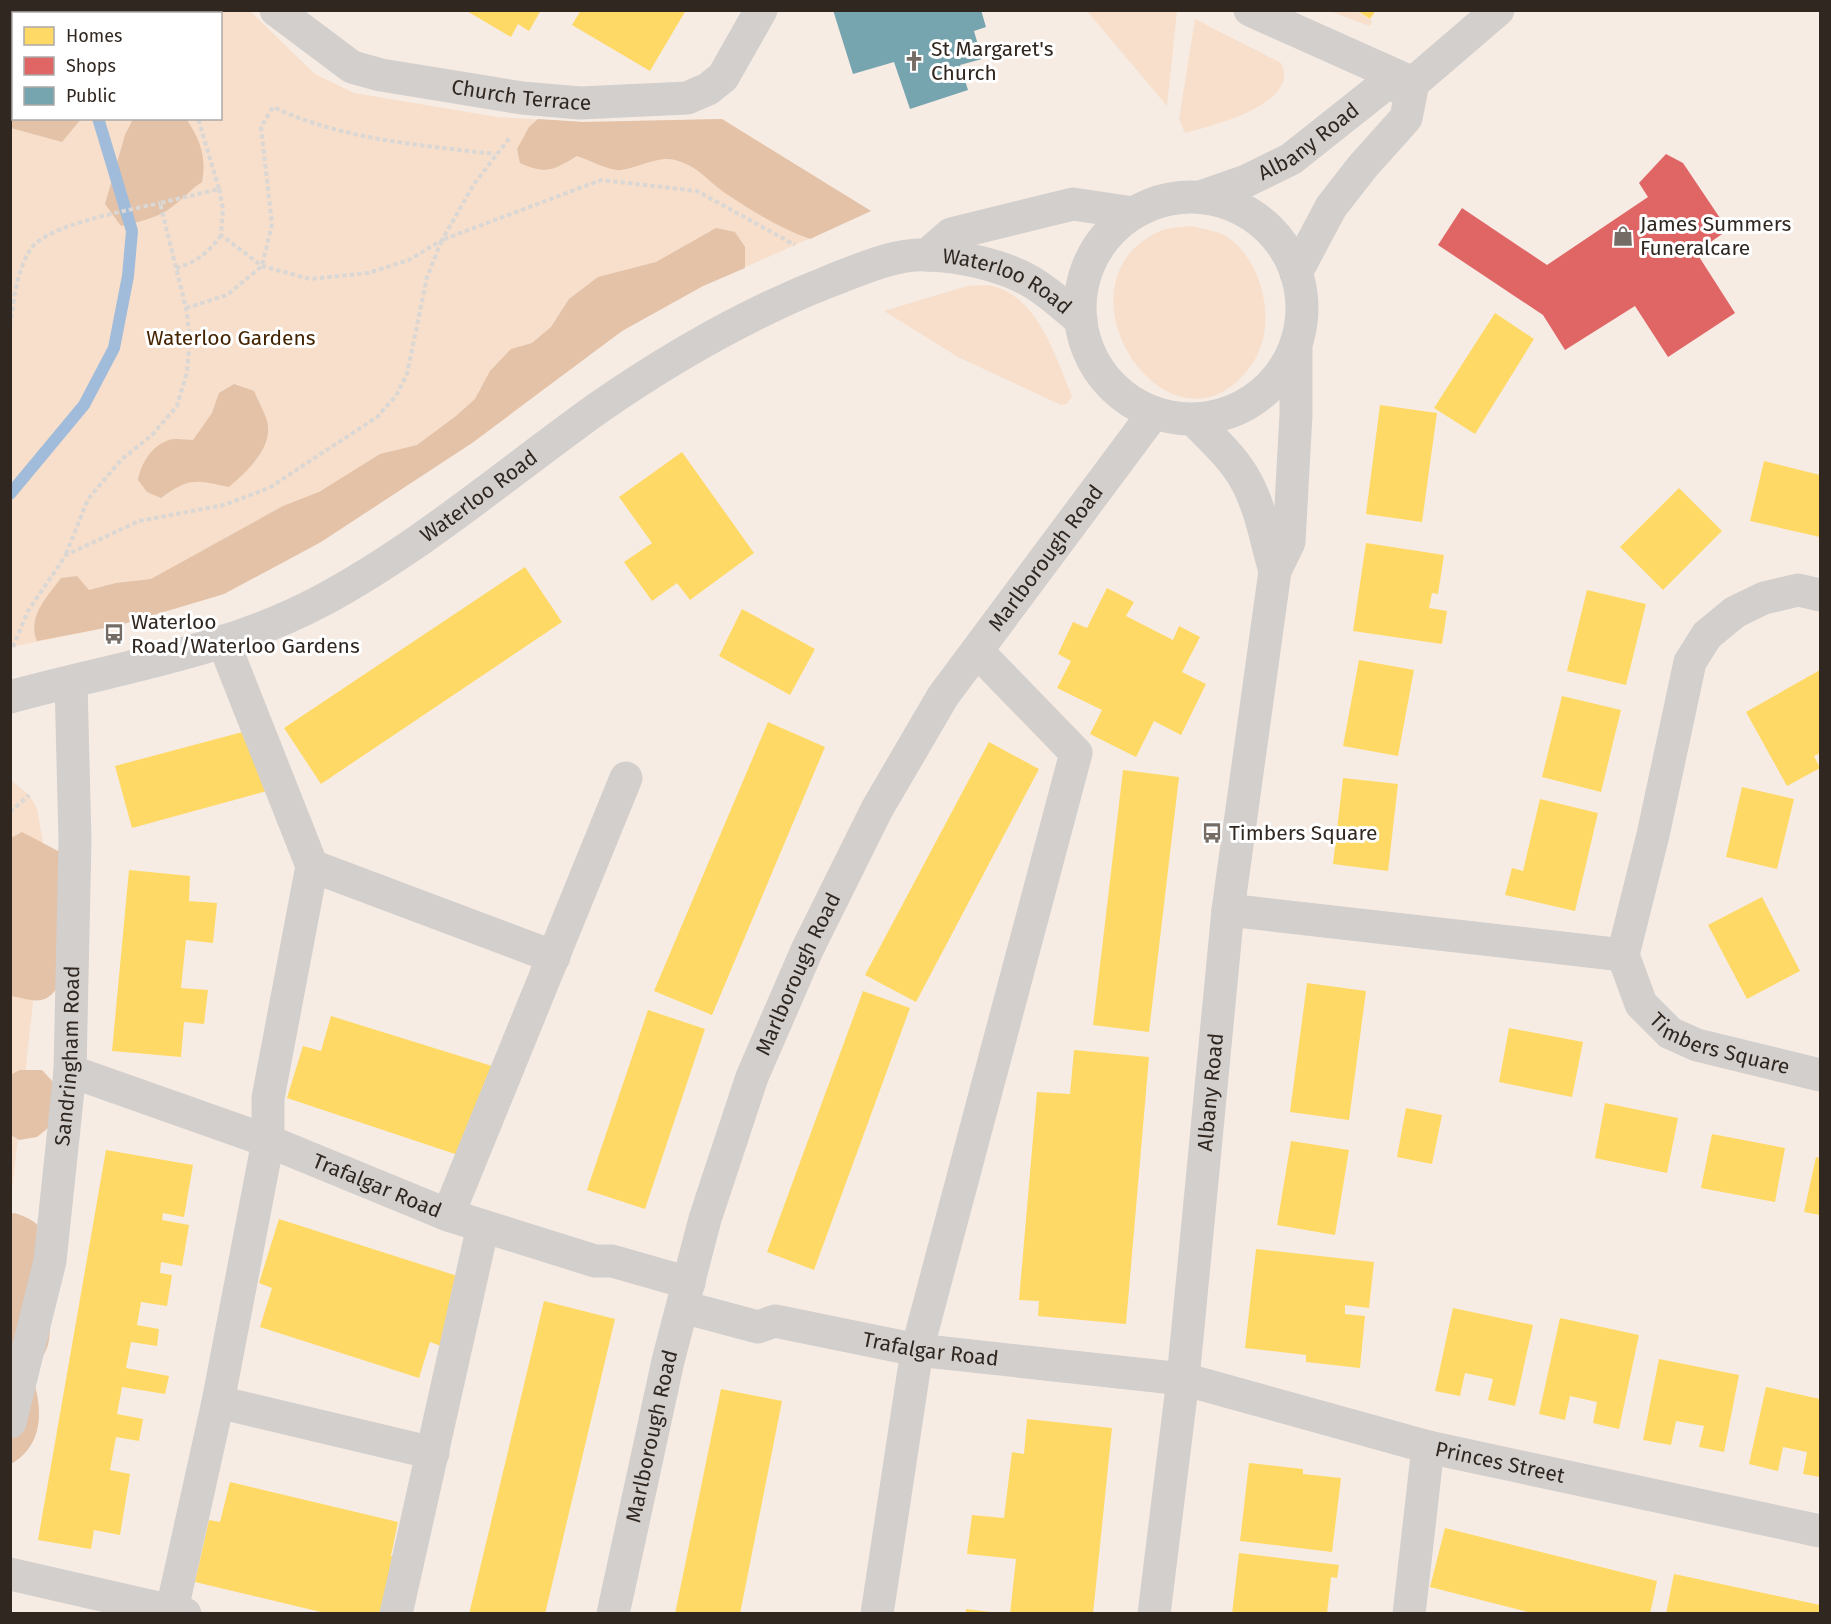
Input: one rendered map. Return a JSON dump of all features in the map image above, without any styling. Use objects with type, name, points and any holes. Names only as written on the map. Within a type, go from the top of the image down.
[{"type":"street","name":"Church Terrace","points":[[276,10],[352,67],[381,75],[522,98],[580,103],[687,98],[708,89],[723,77],[761,10]]},
{"type":"street","points":[[1250,10],[1413,83]]},
{"type":"street","points":[[1296,273],[1331,207],[1363,166],[1406,118],[1413,83],[1498,10]]},
{"type":"street","name":"Albany Road","points":[[1200,197],[1246,181],[1291,159],[1383,86],[1413,83]]},
{"type":"street","points":[[1200,197],[1234,204],[1263,223],[1285,249],[1296,273],[1302,314],[1296,347],[1278,377],[1253,400],[1225,414],[1194,420],[1153,414],[1132,403],[1107,381],[1089,353],[1081,320],[1081,289],[1091,258],[1109,232],[1133,213],[1165,199],[1200,197]]},
{"type":"street","name":"Waterloo Road","points":[[927,255],[951,234],[1073,204],[1133,213]]},
{"type":"street","name":"Waterloo Road","points":[[10,697],[142,666],[223,642],[319,602],[383,565],[597,409],[700,343],[822,284],[878,263],[927,255],[982,264],[1027,279],[1081,320]]},
{"type":"street","name":"Albany Road","points":[[1154,1614],[1182,1379],[1228,910],[1275,571],[1289,542],[1296,414],[1296,347]]},
{"type":"street","name":"Marlborough Road","points":[[613,1614],[668,1361],[708,1208],[752,1077],[807,950],[877,808],[943,696],[1153,414]]},
{"type":"street","name":"Albany Road","points":[[1194,420],[1233,461],[1246,481],[1256,503],[1275,571]]},
{"type":"street","points":[[1228,910],[1623,955],[1653,835],[1690,662],[1707,635],[1735,612],[1764,598],[1798,590],[1821,595]]},
{"type":"street","points":[[10,1574],[176,1612],[268,1141],[268,1098],[312,866],[223,642]]},
{"type":"street","points":[[877,1614],[917,1350],[1076,753],[977,651]]},
{"type":"street","name":"Sandringham Road","points":[[10,1422],[50,1262],[70,1071],[75,840],[71,683]]},
{"type":"street","points":[[448,1215],[626,778]]},
{"type":"street","points":[[312,866],[554,957]]},
{"type":"street","name":"Timbers Square","points":[[1623,955],[1641,1004],[1670,1033],[1697,1045],[1821,1075]]},
{"type":"street","name":"Trafalgar Road","points":[[70,1071],[268,1141],[448,1215],[595,1261],[612,1261],[758,1327],[775,1321],[917,1350],[1182,1379]]},
{"type":"street","points":[[396,1614],[483,1226]]},
{"type":"street","name":"Princes Street","points":[[1182,1379],[1428,1447],[1821,1531]]},
{"type":"street","points":[[218,1402],[433,1453]]},
{"type":"street","points":[[1409,1614],[1428,1447]]},
{"type":"path","points":[[66,555],[139,521],[224,505],[269,488],[377,417],[396,396],[407,374],[427,277],[442,240],[495,154],[515,132],[522,98]]},
{"type":"path","points":[[186,308],[227,295],[262,266],[272,224],[261,128],[273,107],[338,132],[405,144],[495,154]]},
{"type":"path","points":[[176,268],[193,263],[211,248],[221,235],[223,209],[199,120]]},
{"type":"path","points":[[221,235],[262,266],[310,279],[368,273],[409,260],[442,240],[601,180],[697,191],[795,245]]},
{"type":"path","points":[[10,326],[16,282],[31,247],[64,226],[219,189]]},
{"type":"path","points":[[13,647],[28,611],[66,555],[88,499],[121,460],[152,435],[177,406],[187,372],[190,338],[186,308],[160,203]]},
{"type":"path","points":[[10,812],[29,795]]},
{"type":"green space","name":"Waterloo Gardens","points":[[11,11],[250,11],[315,74],[354,93],[497,117],[583,122],[722,119],[871,211],[703,286],[622,331],[472,443],[321,542],[224,594],[120,625],[11,647]]},
{"type":"green space","points":[[1087,11],[1177,11],[1167,106]]},
{"type":"green space","points":[[1329,11],[1356,11],[1372,21],[1370,26]]},
{"type":"green space","points":[[1195,19],[1281,63],[1284,77],[1279,90],[1267,101],[1233,118],[1185,133],[1179,119]]},
{"type":"green space","points":[[1191,226],[1222,234],[1242,251],[1260,282],[1265,318],[1264,336],[1259,352],[1250,367],[1219,394],[1186,398],[1156,385],[1132,359],[1117,325],[1114,290],[1127,256],[1160,231]]},
{"type":"green space","points":[[967,286],[996,287],[1011,294],[1024,304],[1035,317],[1052,348],[1072,396],[1067,404],[1061,405],[958,357],[884,311]]},
{"type":"green space","points":[[11,780],[29,795],[37,808],[43,843],[43,914],[11,1199]]},
{"type":"shaded area","points":[[11,11],[90,12],[12,12],[12,120],[80,120],[62,142],[11,128]]},
{"type":"shaded area","points":[[538,119],[583,122],[722,119],[871,211],[810,239],[758,214],[721,190],[691,166],[675,160],[652,161],[629,169],[616,170],[577,156],[556,168],[543,170],[529,167],[520,163],[517,149],[529,127]]},
{"type":"shaded area","points":[[132,120],[187,120],[201,149],[204,165],[202,182],[177,203],[161,214],[121,226],[105,204],[125,135]]},
{"type":"shaded area","points":[[716,228],[735,232],[745,247],[745,268],[703,286],[622,331],[472,443],[321,542],[224,594],[120,625],[37,641],[35,624],[40,608],[61,578],[77,576],[89,590],[116,583],[151,579],[283,506],[319,492],[380,454],[417,445],[475,399],[490,371],[511,349],[532,343],[551,327],[569,299],[598,277],[656,262]]},
{"type":"shaded area","points":[[234,384],[254,391],[267,421],[266,441],[257,458],[229,487],[193,482],[179,486],[161,498],[147,492],[138,480],[152,451],[169,440],[193,440],[212,413],[219,393]]},
{"type":"shaded area","points":[[22,832],[60,852],[61,982],[56,990],[45,999],[40,1000],[11,996],[11,838]]},
{"type":"shaded area","points":[[20,1070],[42,1070],[54,1083],[53,1124],[37,1137],[19,1140],[11,1135],[10,1075]]},
{"type":"shaded area","points":[[15,1213],[35,1223],[43,1234],[48,1269],[50,1319],[46,1349],[30,1371],[39,1410],[36,1434],[31,1446],[11,1464],[10,1214]]},
{"type":"building: Homes","points":[[465,10],[541,10],[529,31],[518,24],[511,37]]},
{"type":"building: Homes","points":[[581,10],[686,10],[650,71],[572,25]]},
{"type":"building: Homes","points":[[1356,10],[1376,10],[1370,19]]},
{"type":"building: Homes","points":[[1495,313],[1534,339],[1475,434],[1434,408]]},
{"type":"building: Homes","points":[[1380,405],[1437,413],[1422,522],[1366,514]]},
{"type":"building: Homes","points":[[682,452],[754,553],[690,600],[677,583],[652,601],[624,562],[652,543],[619,497]]},
{"type":"building: Homes","points":[[1764,461],[1820,475],[1820,537],[1750,521]]},
{"type":"building: Homes","points":[[1679,488],[1722,531],[1663,590],[1620,547]]},
{"type":"building: Homes","points":[[1366,543],[1444,555],[1438,594],[1432,593],[1429,608],[1447,611],[1442,644],[1353,631]]},
{"type":"building: Homes","points":[[525,567],[562,622],[321,784],[284,728]]},
{"type":"building: Homes","points":[[1107,588],[1134,602],[1126,616],[1173,640],[1179,626],[1200,637],[1182,672],[1206,684],[1181,735],[1154,721],[1136,757],[1090,734],[1102,710],[1057,688],[1071,661],[1058,654],[1073,622],[1087,628]]},
{"type":"building: Homes","points":[[1587,590],[1646,604],[1626,685],[1567,671]]},
{"type":"building: Homes","points":[[742,609],[815,649],[790,695],[719,656]]},
{"type":"building: Homes","points":[[1359,660],[1414,670],[1398,756],[1343,746]]},
{"type":"building: Homes","points":[[1820,670],[1820,753],[1814,756],[1820,768],[1787,786],[1746,712]]},
{"type":"building: Homes","points":[[1562,696],[1621,710],[1601,792],[1542,777]]},
{"type":"building: Homes","points":[[768,722],[825,747],[712,1015],[654,991]]},
{"type":"building: Homes","points":[[250,730],[267,791],[132,828],[115,766]]},
{"type":"building: Homes","points":[[989,742],[1039,769],[916,1002],[865,975]]},
{"type":"building: Homes","points":[[1123,770],[1179,777],[1149,1032],[1093,1025]]},
{"type":"building: Homes","points":[[1343,778],[1398,784],[1388,871],[1333,864]]},
{"type":"building: Homes","points":[[1742,787],[1794,799],[1777,869],[1726,857]]},
{"type":"building: Homes","points":[[1540,799],[1598,813],[1575,911],[1505,895],[1512,868],[1523,871]]},
{"type":"building: Homes","points":[[129,870],[190,876],[189,901],[217,903],[213,943],[186,940],[181,988],[208,990],[204,1024],[184,1022],[181,1057],[112,1051]]},
{"type":"building: Homes","points":[[1762,897],[1800,971],[1747,999],[1708,925]]},
{"type":"building: Homes","points":[[1307,983],[1366,991],[1349,1120],[1290,1112]]},
{"type":"building: Homes","points":[[863,991],[910,1008],[814,1270],[767,1252]]},
{"type":"building: Homes","points":[[648,1010],[705,1029],[645,1209],[587,1190]]},
{"type":"building: Homes","points":[[331,1016],[492,1066],[458,1155],[287,1098],[303,1046],[321,1051]]},
{"type":"building: Homes","points":[[1509,1028],[1583,1042],[1572,1097],[1499,1082]]},
{"type":"building: Homes","points":[[1074,1050],[1149,1057],[1126,1324],[1038,1316],[1039,1301],[1019,1300],[1037,1092],[1070,1094]]},
{"type":"building: Homes","points":[[1605,1103],[1678,1118],[1667,1173],[1595,1158]]},
{"type":"building: Homes","points":[[1406,1108],[1442,1115],[1432,1164],[1397,1157]]},
{"type":"building: Homes","points":[[1712,1134],[1785,1148],[1775,1202],[1701,1188]]},
{"type":"building: Homes","points":[[1291,1141],[1349,1150],[1335,1235],[1277,1225]]},
{"type":"building: Homes","points":[[106,1150],[193,1165],[184,1217],[163,1213],[162,1220],[189,1225],[182,1266],[161,1262],[160,1273],[172,1275],[167,1306],[141,1302],[137,1325],[159,1329],[157,1346],[131,1342],[126,1368],[169,1376],[165,1394],[122,1387],[117,1414],[143,1419],[139,1441],[116,1437],[110,1470],[130,1474],[120,1535],[94,1530],[91,1549],[38,1540]]},
{"type":"building: Homes","points":[[1816,1157],[1820,1158],[1820,1215],[1804,1212]]},
{"type":"building: Homes","points":[[279,1219],[470,1280],[449,1349],[430,1342],[419,1378],[260,1327],[272,1288],[259,1283]]},
{"type":"building: Homes","points":[[1256,1249],[1374,1262],[1369,1308],[1345,1305],[1345,1314],[1365,1316],[1360,1368],[1306,1362],[1306,1355],[1245,1348]]},
{"type":"building: Homes","points":[[544,1301],[615,1319],[545,1614],[469,1614]]},
{"type":"building: Homes","points":[[1453,1308],[1533,1325],[1515,1406],[1488,1400],[1493,1379],[1465,1373],[1460,1396],[1435,1391]]},
{"type":"building: Homes","points":[[1560,1318],[1639,1335],[1619,1429],[1593,1423],[1597,1402],[1570,1396],[1565,1420],[1539,1414]]},
{"type":"building: Homes","points":[[1659,1359],[1739,1375],[1724,1452],[1699,1447],[1704,1426],[1676,1421],[1671,1445],[1643,1440]]},
{"type":"building: Homes","points":[[1766,1387],[1820,1399],[1820,1477],[1803,1474],[1807,1452],[1783,1447],[1778,1471],[1749,1464]]},
{"type":"building: Homes","points":[[721,1389],[782,1401],[740,1614],[675,1614]]},
{"type":"building: Homes","points":[[1027,1419],[1112,1428],[1093,1614],[1010,1614],[1016,1559],[967,1554],[972,1515],[1004,1518],[1012,1452],[1024,1454]]},
{"type":"building: Homes","points":[[1249,1463],[1303,1469],[1303,1474],[1341,1478],[1332,1552],[1240,1541]]},
{"type":"building: Homes","points":[[230,1482],[398,1522],[391,1556],[402,1559],[389,1614],[329,1614],[195,1582],[209,1520],[220,1522]]},
{"type":"building: Homes","points":[[1445,1528],[1657,1581],[1650,1614],[1536,1614],[1430,1587]]},
{"type":"building: Homes","points":[[1239,1553],[1339,1565],[1337,1578],[1331,1577],[1327,1614],[1232,1614]]},
{"type":"building: Homes","points":[[1674,1574],[1820,1605],[1820,1614],[1666,1614]]},
{"type":"building: Homes","points":[[966,1609],[991,1612],[991,1614],[966,1614]]},
{"type":"building: Shops","points":[[1666,154],[1683,163],[1728,230],[1696,252],[1735,313],[1668,357],[1635,306],[1565,350],[1543,315],[1438,245],[1462,208],[1547,265],[1648,197],[1639,183]]},
{"type":"building: Public","name":"St Margaret's Church","points":[[833,10],[981,10],[986,27],[974,31],[982,59],[960,65],[968,90],[910,109],[894,62],[853,74]]},
{"type":"waterway","points":[[10,494],[84,405],[114,348],[128,276],[132,231],[99,120]]},
{"type":"place","name":"St Margaret's Church","points":[[914,61]]},
{"type":"place","name":"James Summers Funeralcare","points":[[1623,236]]},
{"type":"place","name":"Waterloo Road/Waterloo Gardens","points":[[114,634]]},
{"type":"place","name":"Timbers Square","points":[[1212,833]]}]
